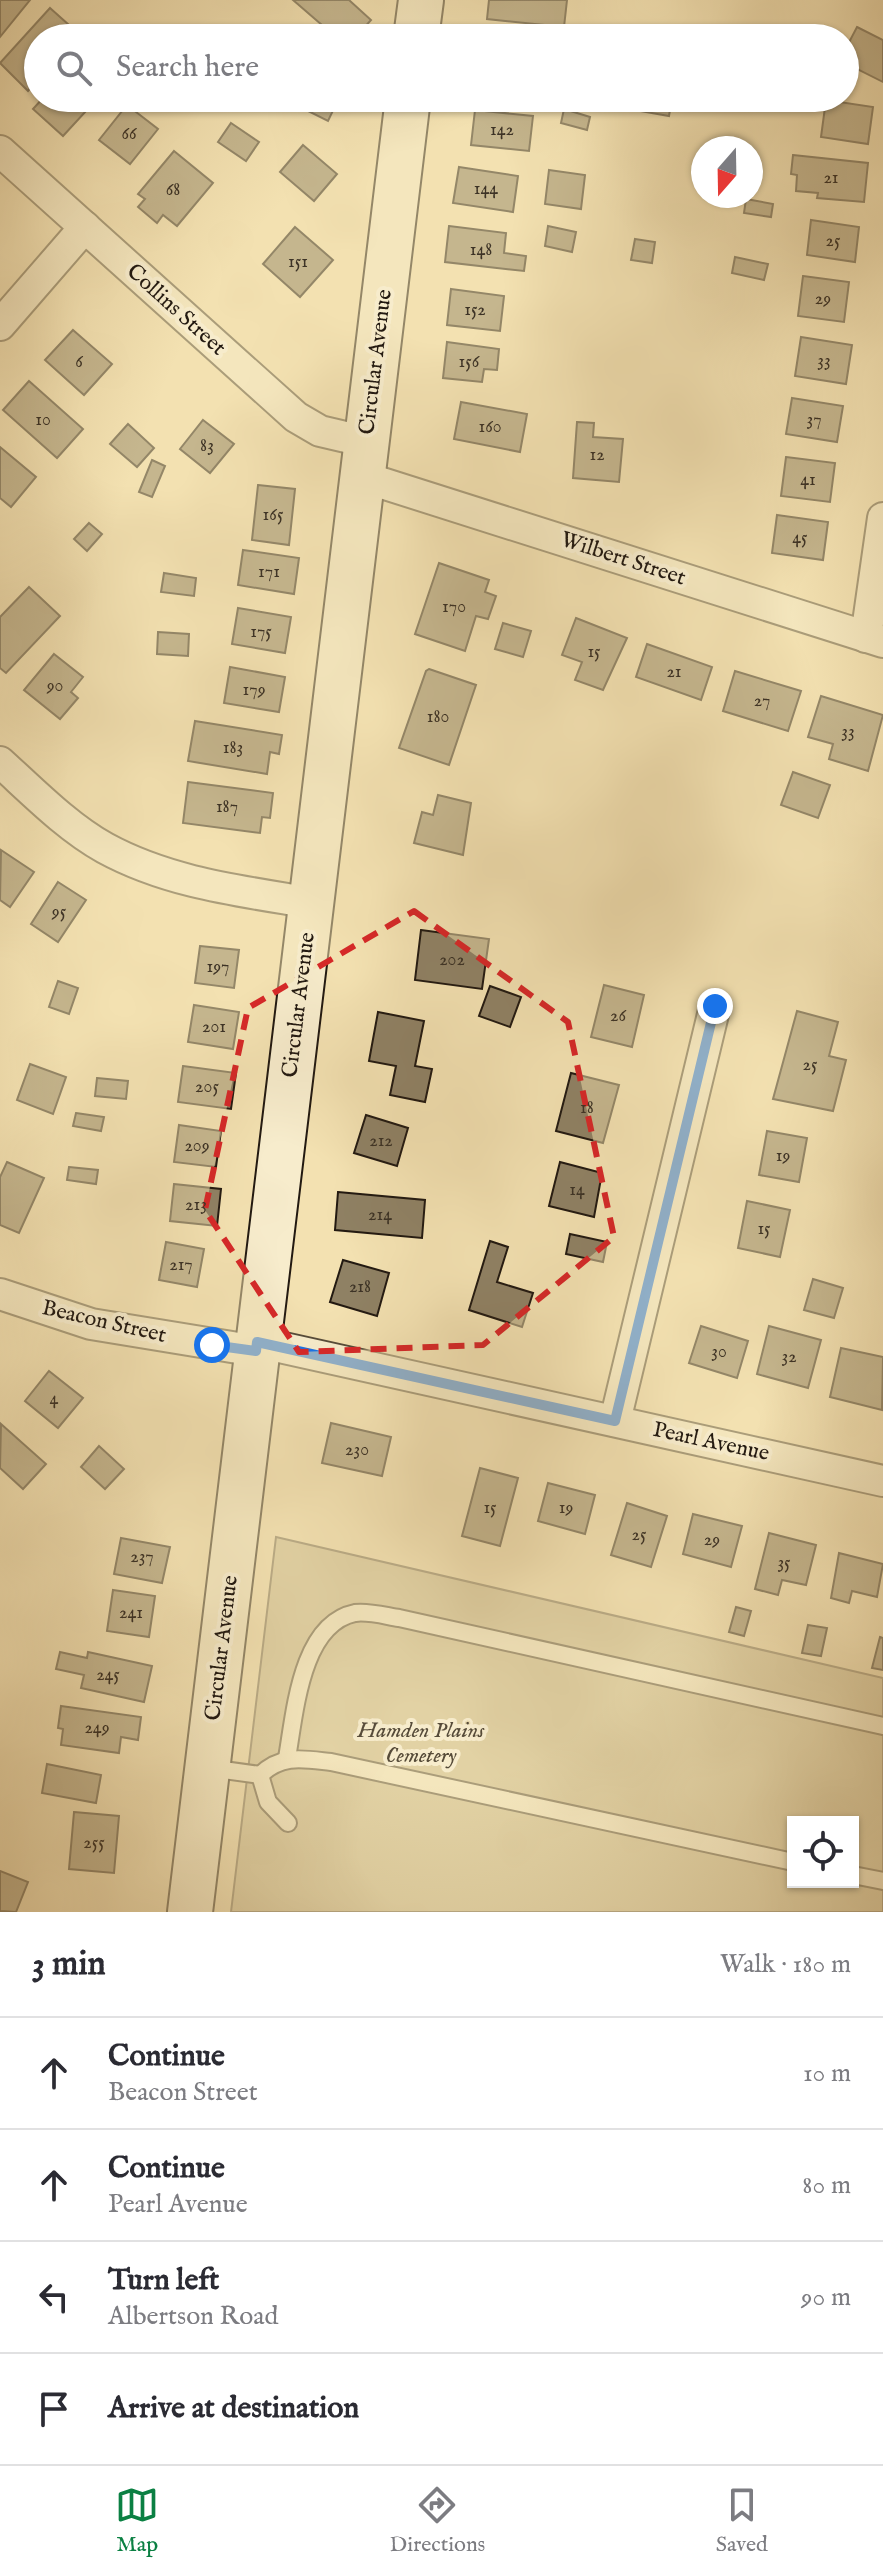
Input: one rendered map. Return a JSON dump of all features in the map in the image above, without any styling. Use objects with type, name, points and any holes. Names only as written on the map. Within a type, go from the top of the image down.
[{"type":"main road","points":[[418,24],[421,0]]},
{"type":"main road","name":"Circular Avenue","points":[[190,1912],[406,112]]},
{"type":"street","name":"Collins Street","points":[[0,151],[296,417],[365,460]]},
{"type":"street","points":[[0,325],[85,227]]},
{"type":"street","name":"Wilbert Street","points":[[365,460],[874,640]]},
{"type":"street","points":[[874,640],[883,518]]},
{"type":"street","points":[[0,762],[35,794],[104,847],[188,882],[312,903]]},
{"type":"street","points":[[615,1421],[715,1006]]},
{"type":"street","name":"Beacon Street","points":[[3,1300],[91,1324],[257,1346]]},
{"type":"street","name":"Pearl Avenue","points":[[257,1346],[883,1481]]},
{"type":"lane","points":[[287,1758],[315,1638],[333,1621],[357,1612],[399,1618],[883,1726]]},
{"type":"lane","points":[[260,1775],[272,1763],[287,1758],[331,1762],[787,1861]]},
{"type":"lane","points":[[207,1768],[260,1775]]},
{"type":"lane","points":[[260,1775],[268,1802],[288,1823]]},
{"type":"lane","points":[[859,1876],[883,1881]]},
{"type":"highlighted area","points":[[414,911],[568,1022],[614,1237],[483,1345],[299,1352],[205,1210],[248,1008]]},
{"type":"green space","name":"Hamden Plains Cemetery","points":[[276,1537],[883,1678],[883,1912],[231,1912]]},
{"type":"building","points":[[0,0],[30,0],[0,37]]},
{"type":"building","points":[[293,0],[349,0],[371,20],[367,24],[321,24]]},
{"type":"building","points":[[489,0],[567,0],[564,24],[487,19]]},
{"type":"building","points":[[50,8],[68,24],[35,24]]},
{"type":"building","points":[[859,28],[883,40],[883,82],[859,70]]},
{"type":"building","points":[[24,37],[24,87],[0,63]]},
{"type":"building","points":[[859,105],[873,107],[868,144],[821,137],[824,112],[859,112]]},
{"type":"building","points":[[36,112],[85,112],[63,136]]},
{"type":"building","points":[[121,112],[136,112],[158,129],[130,164],[99,140]]},
{"type":"building","points":[[310,112],[332,112],[328,121]]},
{"type":"building","points":[[475,112],[533,116],[529,151],[471,145]]},
{"type":"building","points":[[563,112],[590,117],[587,130],[561,123]]},
{"type":"building","points":[[646,112],[670,112],[669,116]]},
{"type":"building","points":[[231,123],[259,142],[246,161],[218,142]]},
{"type":"building","points":[[303,145],[337,174],[314,201],[280,172]]},
{"type":"building","points":[[174,151],[213,183],[177,226],[163,215],[157,223],[138,207],[145,199],[138,194]]},
{"type":"building","points":[[793,155],[868,163],[864,202],[817,198],[818,193],[796,191],[797,175],[791,174]]},
{"type":"building","points":[[459,167],[518,176],[513,212],[453,203]]},
{"type":"building","points":[[549,170],[585,175],[581,209],[545,204]]},
{"type":"building","points":[[763,202],[773,204],[771,217],[744,213],[745,208],[763,208]]},
{"type":"building","points":[[811,220],[859,227],[855,262],[807,255]]},
{"type":"building","points":[[449,226],[506,233],[504,253],[526,256],[524,271],[445,262]]},
{"type":"building","points":[[548,226],[576,232],[572,252],[545,246]]},
{"type":"building","points":[[295,227],[333,260],[300,297],[263,264]]},
{"type":"building","points":[[635,239],[655,242],[652,263],[631,260]]},
{"type":"building","points":[[735,257],[768,264],[764,280],[732,273]]},
{"type":"building","points":[[803,276],[849,282],[844,322],[798,316]]},
{"type":"building","points":[[451,289],[504,296],[500,331],[447,325]]},
{"type":"building","points":[[73,330],[112,364],[84,395],[45,360]]},
{"type":"building","points":[[801,337],[852,345],[846,384],[795,376]]},
{"type":"building","points":[[447,342],[499,349],[497,370],[484,369],[482,382],[443,378]]},
{"type":"building","points":[[29,381],[83,429],[57,458],[3,410]]},
{"type":"building","points":[[792,398],[843,406],[837,442],[786,434]]},
{"type":"building","points":[[461,402],[527,414],[520,452],[454,439]]},
{"type":"building","points":[[203,420],[234,444],[210,473],[180,449]]},
{"type":"building","points":[[577,422],[594,423],[593,437],[623,439],[619,482],[573,478]]},
{"type":"building","points":[[128,424],[154,448],[137,467],[110,444]]},
{"type":"building","points":[[0,447],[36,477],[11,507],[0,498]]},
{"type":"building","points":[[786,457],[835,463],[830,502],[781,496]]},
{"type":"building","points":[[152,460],[165,466],[152,497],[139,492]]},
{"type":"building","points":[[258,485],[295,489],[289,545],[252,540]]},
{"type":"building","points":[[777,515],[828,522],[823,560],[772,553]]},
{"type":"building","points":[[89,523],[102,534],[87,551],[74,539]]},
{"type":"building","points":[[243,550],[299,558],[294,594],[238,585]]},
{"type":"building","points":[[439,563],[489,580],[485,592],[496,596],[488,619],[476,616],[465,651],[415,634]]},
{"type":"building","points":[[164,573],[196,578],[194,596],[161,592]]},
{"type":"building","points":[[29,587],[60,616],[6,673],[0,668],[0,617]]},
{"type":"building","points":[[238,608],[291,617],[285,653],[232,644]]},
{"type":"building","points":[[576,618],[627,638],[603,690],[575,680],[582,662],[562,655]]},
{"type":"building","points":[[503,623],[531,631],[523,657],[495,649]]},
{"type":"building","points":[[158,632],[189,634],[188,656],[157,654]]},
{"type":"building","points":[[647,644],[712,667],[701,700],[636,677]]},
{"type":"building","points":[[54,654],[83,677],[71,692],[78,698],[60,719],[24,690]]},
{"type":"building","points":[[230,667],[285,677],[279,712],[224,703]]},
{"type":"building","points":[[429,669],[476,685],[449,765],[399,748]]},
{"type":"building","points":[[735,671],[801,691],[788,731],[723,711]]},
{"type":"building","points":[[821,696],[883,715],[868,771],[829,759],[833,744],[808,737]]},
{"type":"building","points":[[195,721],[282,735],[279,754],[270,752],[267,774],[188,761]]},
{"type":"building","points":[[793,772],[830,785],[818,818],[781,805]]},
{"type":"building","points":[[188,782],[273,793],[270,818],[262,817],[260,833],[183,823]]},
{"type":"building","points":[[438,795],[471,803],[463,855],[414,843],[422,812],[433,815]]},
{"type":"building","points":[[1,850],[34,872],[10,907],[0,900]]},
{"type":"building","points":[[58,882],[86,900],[58,942],[31,924]]},
{"type":"building","points":[[421,930],[489,939],[482,989],[415,980]]},
{"type":"building","points":[[200,946],[239,950],[234,988],[195,983]]},
{"type":"building","points":[[58,981],[78,988],[69,1014],[49,1007]]},
{"type":"building","points":[[604,985],[644,995],[632,1047],[591,1037]]},
{"type":"building","points":[[490,986],[521,997],[510,1027],[479,1016]]},
{"type":"building","points":[[194,1005],[239,1012],[233,1049],[188,1042]]},
{"type":"building","points":[[797,1011],[838,1022],[829,1056],[846,1060],[833,1111],[773,1099]]},
{"type":"building","points":[[378,1012],[424,1021],[415,1066],[432,1069],[425,1102],[390,1095],[396,1066],[369,1061]]},
{"type":"building","points":[[30,1064],[66,1077],[53,1114],[17,1100]]},
{"type":"building","points":[[183,1066],[236,1073],[231,1109],[178,1102]]},
{"type":"building","points":[[571,1073],[619,1085],[603,1143],[556,1131]]},
{"type":"building","points":[[97,1078],[128,1081],[126,1099],[95,1096]]},
{"type":"building","points":[[76,1113],[104,1117],[101,1131],[73,1126]]},
{"type":"building","points":[[366,1115],[408,1128],[397,1166],[354,1153]]},
{"type":"building","points":[[179,1125],[221,1131],[216,1167],[174,1162]]},
{"type":"building","points":[[767,1131],[807,1138],[799,1182],[759,1175]]},
{"type":"building","points":[[7,1162],[44,1178],[19,1233],[0,1225],[0,1177]]},
{"type":"building","points":[[560,1162],[602,1173],[594,1217],[549,1206]]},
{"type":"building","points":[[69,1167],[98,1170],[96,1184],[67,1180]]},
{"type":"building","points":[[174,1184],[221,1189],[217,1226],[170,1221]]},
{"type":"building","points":[[338,1192],[425,1200],[422,1238],[335,1230]]},
{"type":"building","points":[[747,1201],[790,1210],[780,1257],[738,1248]]},
{"type":"building","points":[[570,1234],[607,1242],[603,1262],[566,1254]]},
{"type":"building","points":[[490,1241],[508,1247],[497,1282],[533,1293],[522,1327],[469,1310]]},
{"type":"building","points":[[166,1242],[204,1249],[197,1287],[159,1280]]},
{"type":"building","points":[[343,1260],[389,1273],[377,1316],[330,1302]]},
{"type":"building","points":[[813,1279],[843,1288],[834,1318],[804,1310]]},
{"type":"building","points":[[701,1326],[748,1341],[737,1378],[689,1363]]},
{"type":"building","points":[[769,1326],[821,1340],[808,1388],[757,1374]]},
{"type":"building","points":[[841,1348],[883,1357],[882,1410],[830,1397]]},
{"type":"building","points":[[49,1371],[83,1398],[58,1428],[25,1401]]},
{"type":"building","points":[[331,1423],[391,1437],[382,1476],[322,1463]]},
{"type":"building","points":[[1,1424],[46,1464],[23,1489],[0,1468]]},
{"type":"building","points":[[99,1446],[124,1469],[105,1489],[81,1467]]},
{"type":"building","points":[[480,1468],[518,1478],[500,1546],[462,1536]]},
{"type":"building","points":[[548,1483],[595,1495],[585,1534],[538,1521]]},
{"type":"building","points":[[627,1503],[667,1516],[651,1567],[611,1555]]},
{"type":"building","points":[[693,1514],[742,1526],[731,1567],[683,1554]]},
{"type":"building","points":[[769,1533],[816,1545],[806,1585],[782,1580],[778,1595],[755,1589]]},
{"type":"building","points":[[121,1538],[170,1547],[162,1583],[114,1574]]},
{"type":"building","points":[[839,1553],[883,1564],[877,1597],[852,1591],[849,1603],[831,1598]]},
{"type":"building","points":[[113,1590],[155,1596],[149,1637],[107,1631]]},
{"type":"building","points":[[736,1607],[751,1611],[744,1636],[729,1632]]},
{"type":"building","points":[[808,1625],[827,1628],[821,1656],[802,1653]]},
{"type":"building","points":[[880,1637],[883,1638],[883,1670],[872,1668]]},
{"type":"building","points":[[60,1652],[87,1658],[88,1652],[152,1666],[144,1702],[81,1688],[84,1675],[56,1669]]},
{"type":"building","points":[[61,1706],[141,1717],[138,1740],[121,1737],[119,1753],[61,1745],[63,1729],[58,1728]]},
{"type":"building","points":[[47,1764],[101,1775],[96,1803],[42,1793]]},
{"type":"building","points":[[74,1812],[119,1816],[114,1873],[69,1869]]},
{"type":"building","points":[[0,1871],[28,1882],[16,1912],[0,1911]]},
{"type":"route","points":[[212,1345],[256,1351],[257,1342],[615,1421],[715,1006]]}]
